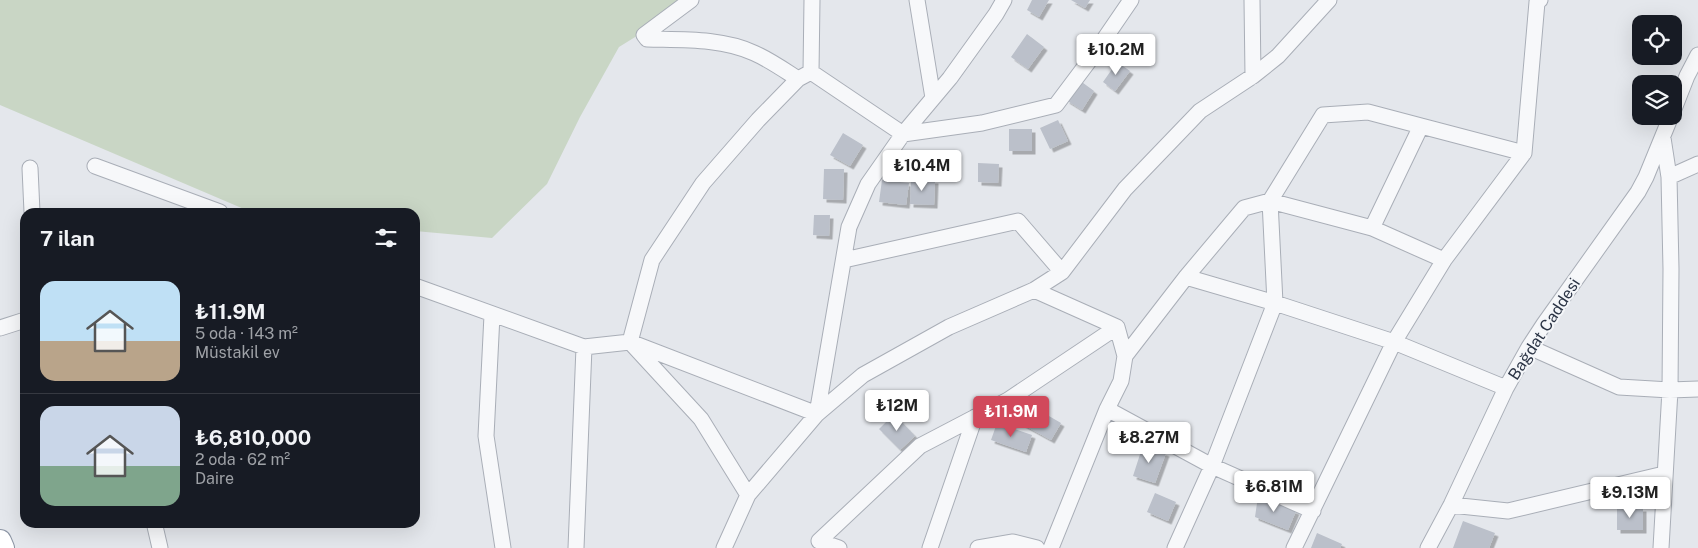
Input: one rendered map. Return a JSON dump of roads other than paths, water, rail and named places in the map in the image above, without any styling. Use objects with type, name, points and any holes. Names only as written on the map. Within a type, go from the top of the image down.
[{"type":"highway","points":[[0,541],[3,548]]},
{"type":"street","points":[[690,0],[644,35],[647,39],[719,43],[754,53],[805,76],[903,134],[982,123],[1056,104],[1092,57],[1131,0]]},
{"type":"street","points":[[630,342],[652,260],[703,183],[758,120],[805,76],[812,0]]},
{"type":"street","points":[[917,0],[933,98]]},
{"type":"street","points":[[817,414],[849,227],[868,184],[903,134],[950,78],[1004,0]]},
{"type":"street","points":[[1252,0],[1252,76]]},
{"type":"street","points":[[724,548],[748,495],[817,414],[863,375],[949,327],[1034,290],[1062,272],[1126,189],[1200,111],[1278,56],[1329,0]]},
{"type":"street","points":[[1294,548],[1394,342],[1444,260],[1524,153],[1537,2],[1540,0]]},
{"type":"street","points":[[1682,89],[1698,55]]},
{"type":"street","points":[[1175,548],[1212,466],[1275,303],[1270,201],[1323,115],[1368,112],[1524,153]]},
{"type":"street","name":"Bağdat Caddesi","points":[[1428,548],[1451,505],[1506,388],[1544,324],[1638,192],[1668,125]]},
{"type":"street","points":[[1372,228],[1421,126]]},
{"type":"street","points":[[1661,548],[1670,390],[1671,269],[1669,177],[1663,137]]},
{"type":"street","points":[[1669,177],[1698,164]]},
{"type":"street","points":[[95,166],[209,208]]},
{"type":"street","points":[[30,168],[32,208]]},
{"type":"street","points":[[1051,548],[1121,380],[1126,356],[1186,277],[1244,208],[1270,201],[1372,228],[1444,260]]},
{"type":"street","points":[[844,260],[1018,221],[1062,272]]},
{"type":"street","points":[[1186,277],[1275,303],[1394,342],[1506,388]]},
{"type":"street","points":[[420,288],[584,347],[630,342],[817,414]]},
{"type":"street","points":[[1034,290],[1117,327],[1126,356]]},
{"type":"street","points":[[492,315],[486,436],[503,548]]},
{"type":"street","points":[[0,328],[20,322]]},
{"type":"street","points":[[839,548],[820,542],[920,446],[1008,400],[1117,327]]},
{"type":"street","points":[[630,342],[701,419],[748,495]]},
{"type":"street","points":[[576,548],[584,347]]},
{"type":"street","points":[[1530,347],[1619,386],[1670,390],[1698,389]]},
{"type":"street","points":[[1108,409],[1212,466],[1313,510]]},
{"type":"street","points":[[930,548],[975,417]]},
{"type":"street","points":[[1451,505],[1508,511],[1664,474]]},
{"type":"street","points":[[155,528],[160,548]]},
{"type":"street","points":[[978,548],[1013,542],[1037,548]]}]
